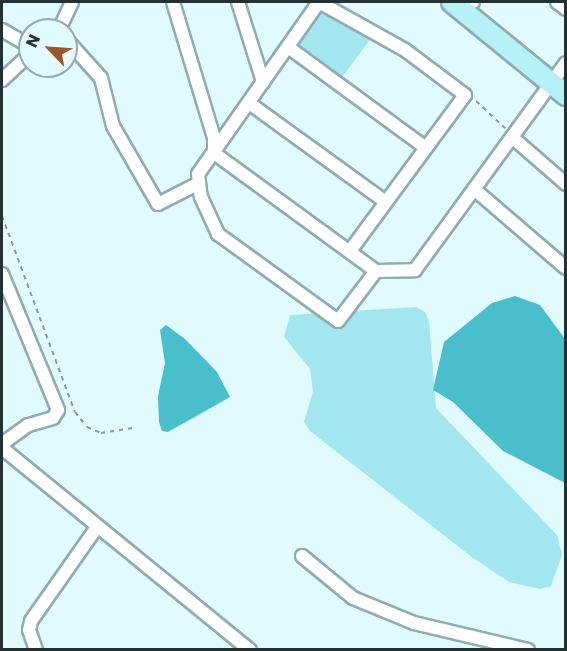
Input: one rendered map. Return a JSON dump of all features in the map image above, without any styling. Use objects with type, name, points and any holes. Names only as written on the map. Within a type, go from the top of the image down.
[{"type":"main road","points":[[462,3],[558,89]]},
{"type":"street","points":[[65,18],[72,2]]},
{"type":"street","points":[[173,2],[214,138],[214,153]]},
{"type":"street","points":[[238,2],[263,82]]},
{"type":"street","points":[[350,251],[465,95],[405,50],[319,2],[198,174],[201,197],[218,234],[338,321],[376,271]]},
{"type":"street","points":[[557,2],[566,9]]},
{"type":"street","points":[[2,30],[18,39]]},
{"type":"street","points":[[288,47],[426,148]]},
{"type":"street","points":[[78,52],[101,78],[113,126],[158,204],[199,183]]},
{"type":"street","points":[[214,153],[376,271],[415,270],[512,137],[558,89],[566,63]]},
{"type":"street","points":[[2,80],[18,65]]},
{"type":"street","points":[[249,103],[386,202]]},
{"type":"street","points":[[512,137],[566,184]]},
{"type":"street","points":[[474,189],[566,268]]},
{"type":"street","points":[[2,274],[58,410],[53,418],[28,425],[2,446],[97,527],[250,650]]},
{"type":"street","points":[[22,650],[34,644],[31,621],[40,604],[97,527]]},
{"type":"street","points":[[302,556],[353,598],[414,623],[528,650]]},
{"type":"path","points":[[465,95],[474,99],[512,137]]},
{"type":"path","points":[[2,216],[75,412],[87,427],[101,433],[133,428]]},
{"type":"shaded area","points":[[323,9],[372,37],[340,80],[297,48],[296,43],[317,12]]},
{"type":"shaded area","points":[[515,296],[540,305],[565,339],[565,483],[503,451],[453,402],[433,390],[444,342],[492,303]]},
{"type":"shaded area","points":[[416,307],[425,312],[429,321],[436,408],[557,535],[562,555],[551,586],[540,589],[509,582],[473,558],[310,431],[304,422],[313,391],[310,369],[284,337],[290,315]]},
{"type":"shaded area","points":[[166,325],[185,339],[217,372],[230,397],[168,432],[162,431],[159,422],[158,396],[165,363],[160,330]]}]
